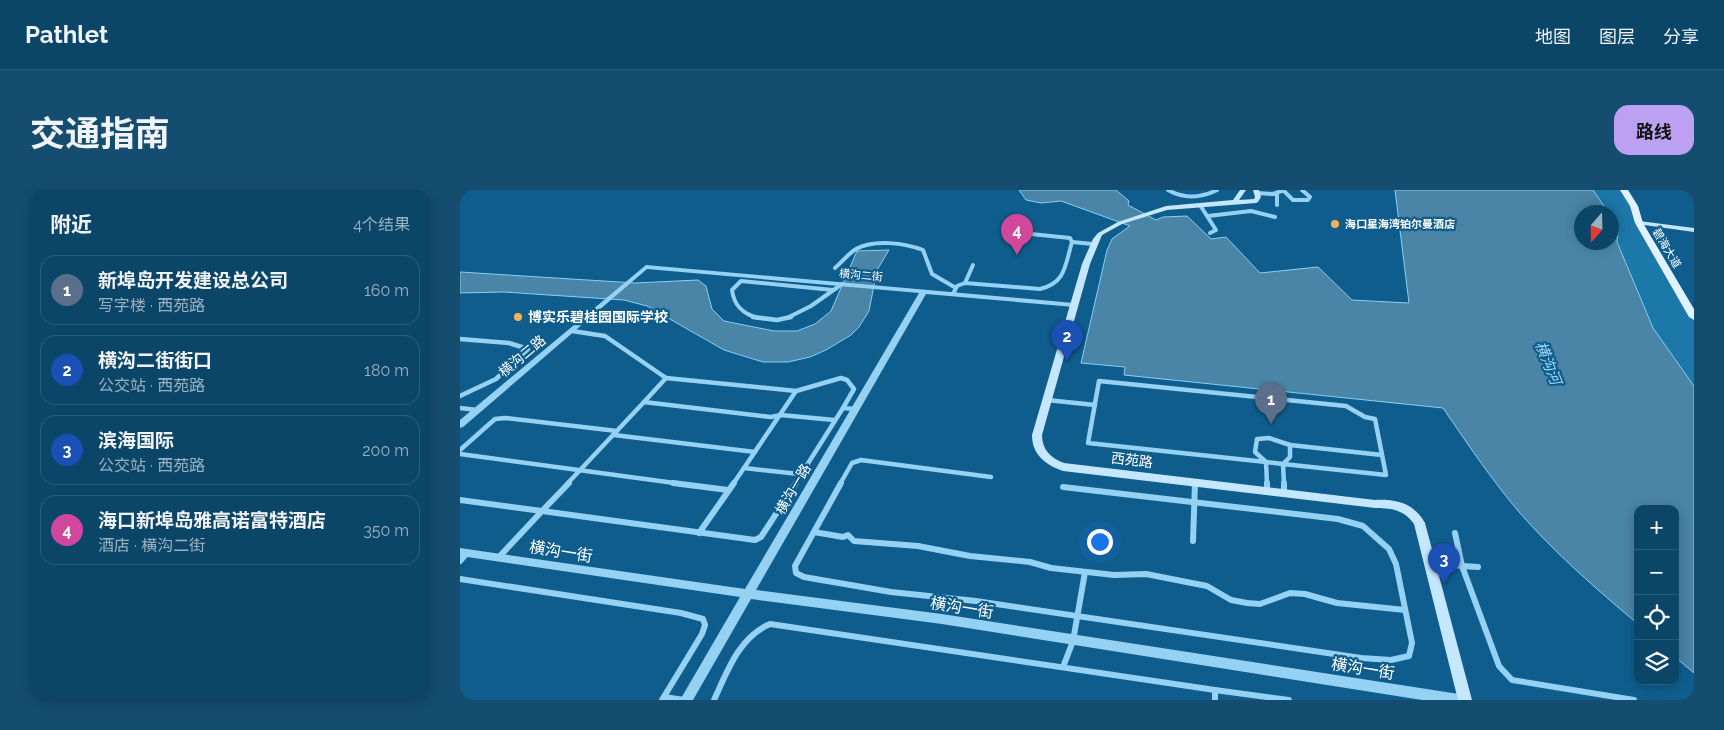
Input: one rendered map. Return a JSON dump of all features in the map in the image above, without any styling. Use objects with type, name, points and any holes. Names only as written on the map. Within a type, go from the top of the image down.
[{"type":"main road","points":[[1093,244],[1100,234],[1120,223],[1154,211],[1235,202],[1243,190]]},
{"type":"main road","name":"碧海大道","points":[[1624,190],[1694,317]]},
{"type":"main road","name":"碧海大道","points":[[1628,190],[1639,205],[1643,225],[1694,310]]},
{"type":"main road","points":[[1226,203],[1252,203],[1256,201],[1257,191]]},
{"type":"main road","points":[[1643,225],[1694,232]]},
{"type":"main road","name":"西苑路","points":[[1093,244],[1036,443],[1043,456],[1054,464],[1075,469],[1402,506],[1410,510],[1419,523],[1465,700]]},
{"type":"street","points":[[1168,190],[1178,195],[1197,196],[1216,190]]},
{"type":"street","points":[[1257,191],[1277,193],[1284,190],[1293,200],[1308,200],[1310,197],[1302,190]]},
{"type":"street","points":[[1277,193],[1277,206]]},
{"type":"street","points":[[1200,205],[1216,230],[1210,233]]},
{"type":"street","points":[[1208,216],[1246,212],[1265,213],[1275,217]]},
{"type":"street","points":[[1030,234],[1070,238],[1072,242],[1093,244]]},
{"type":"street","points":[[835,268],[859,248],[887,245],[914,247],[923,250],[927,267],[932,275],[955,291],[960,284],[965,283],[1040,289],[1052,286],[1061,278],[1065,271],[1072,242]]},
{"type":"street","points":[[965,283],[973,265]]},
{"type":"street","name":"横沟二街","points":[[646,267],[924,291],[955,291],[1074,305]]},
{"type":"street","name":"横沟二路","points":[[460,425],[646,267]]},
{"type":"street","points":[[766,284],[771,278]]},
{"type":"street","points":[[833,290],[740,281],[732,290],[733,299],[742,312],[759,319],[781,321],[819,302],[842,284]]},
{"type":"street","name":"横沟一路","points":[[685,700],[924,291]]},
{"type":"street","points":[[460,500],[754,540],[761,537],[854,388],[847,380],[841,378],[796,391],[666,378],[605,336],[572,331]]},
{"type":"street","points":[[460,339],[509,344],[528,349],[522,357],[496,379],[460,396]]},
{"type":"street","points":[[500,558],[666,378]]},
{"type":"street","points":[[1100,381],[1346,406],[1375,420],[1382,455],[1386,475],[1088,443],[1100,381]]},
{"type":"street","points":[[699,532],[796,391]]},
{"type":"street","points":[[1047,400],[1095,405]]},
{"type":"street","points":[[644,402],[771,417],[781,415],[827,421],[834,420]]},
{"type":"street","points":[[460,408],[478,410]]},
{"type":"street","points":[[843,408],[856,409]]},
{"type":"street","points":[[460,450],[494,419],[505,418],[755,452]]},
{"type":"street","points":[[1267,491],[1266,462],[1255,452],[1257,439],[1269,438],[1286,442],[1290,445],[1382,455]]},
{"type":"street","points":[[1284,493],[1283,464],[1290,457],[1290,445]]},
{"type":"street","points":[[460,454],[728,490]]},
{"type":"street","points":[[991,477],[861,460],[852,463],[795,566],[796,573],[804,577],[891,592],[976,601],[1361,658],[1391,660],[1409,656],[1412,643],[1394,556],[1381,539],[1363,526],[1338,519],[1062,487]]},
{"type":"street","points":[[744,468],[799,474]]},
{"type":"street","points":[[1193,541],[1195,483]]},
{"type":"street","points":[[814,532],[843,537],[848,535],[854,541],[898,544],[910,548],[946,550],[970,556],[1030,562],[1051,568],[1114,575],[1146,574],[1207,586],[1231,600],[1247,603],[1260,604],[1280,595],[1290,593],[1305,594],[1337,603],[1405,610]]},
{"type":"street","points":[[1455,533],[1462,566],[1499,666],[1512,680],[1634,700]]},
{"type":"street","name":"横沟一街","points":[[462,555],[500,558],[932,618],[1459,700]]},
{"type":"street","points":[[1428,562],[1478,567]]},
{"type":"street","points":[[1063,667],[1073,641],[1085,572]]},
{"type":"street","points":[[460,579],[681,613],[703,619],[705,625],[702,634],[663,698],[685,700]]},
{"type":"street","points":[[714,700],[750,635],[762,626],[770,624],[1289,700]]},
{"type":"street","points":[[1215,690],[1215,700]]},
{"type":"shaded area","points":[[1593,190],[1621,190],[1694,310],[1694,385],[1653,328],[1619,247],[1619,205],[1603,205]]},
{"type":"water","name":"横沟河","points":[[1019,190],[1116,190],[1129,201],[1128,205],[1156,220],[1163,217],[1187,216],[1211,239],[1226,237],[1260,273],[1318,267],[1352,300],[1409,303],[1395,190],[1593,190],[1603,205],[1574,205],[1574,250],[1619,250],[1619,247],[1653,328],[1694,386],[1694,673],[1679,660],[1679,505],[1634,505],[1634,621],[1576,570],[1519,512],[1489,474],[1443,408],[1124,375],[1125,367],[1081,363],[1107,250],[1112,239],[1130,226],[1061,201],[1041,203],[1026,200]]},
{"type":"water","points":[[889,250],[877,270],[869,311],[859,327],[851,335],[826,350],[810,357],[788,362],[763,362],[724,350],[647,306],[624,300],[504,292],[460,293],[460,272],[635,283],[698,280],[706,286],[712,309],[724,321],[774,331],[797,331],[815,324],[831,311],[857,251]]},
{"type":"place","name":"海口星海湾铂尔曼酒店","points":[[1335,224]]},
{"type":"place","name":"海口新埠岛雅高诺富特酒店","points":[[1017,255]]},
{"type":"place","name":"博实乐碧桂园国际学校","points":[[518,317]]},
{"type":"place","name":"横沟二街街口","points":[[1067,361]]},
{"type":"place","name":"新埠岛开发建设总公司","points":[[1271,424]]},
{"type":"place","name":"滨海国际","points":[[1444,584]]}]
